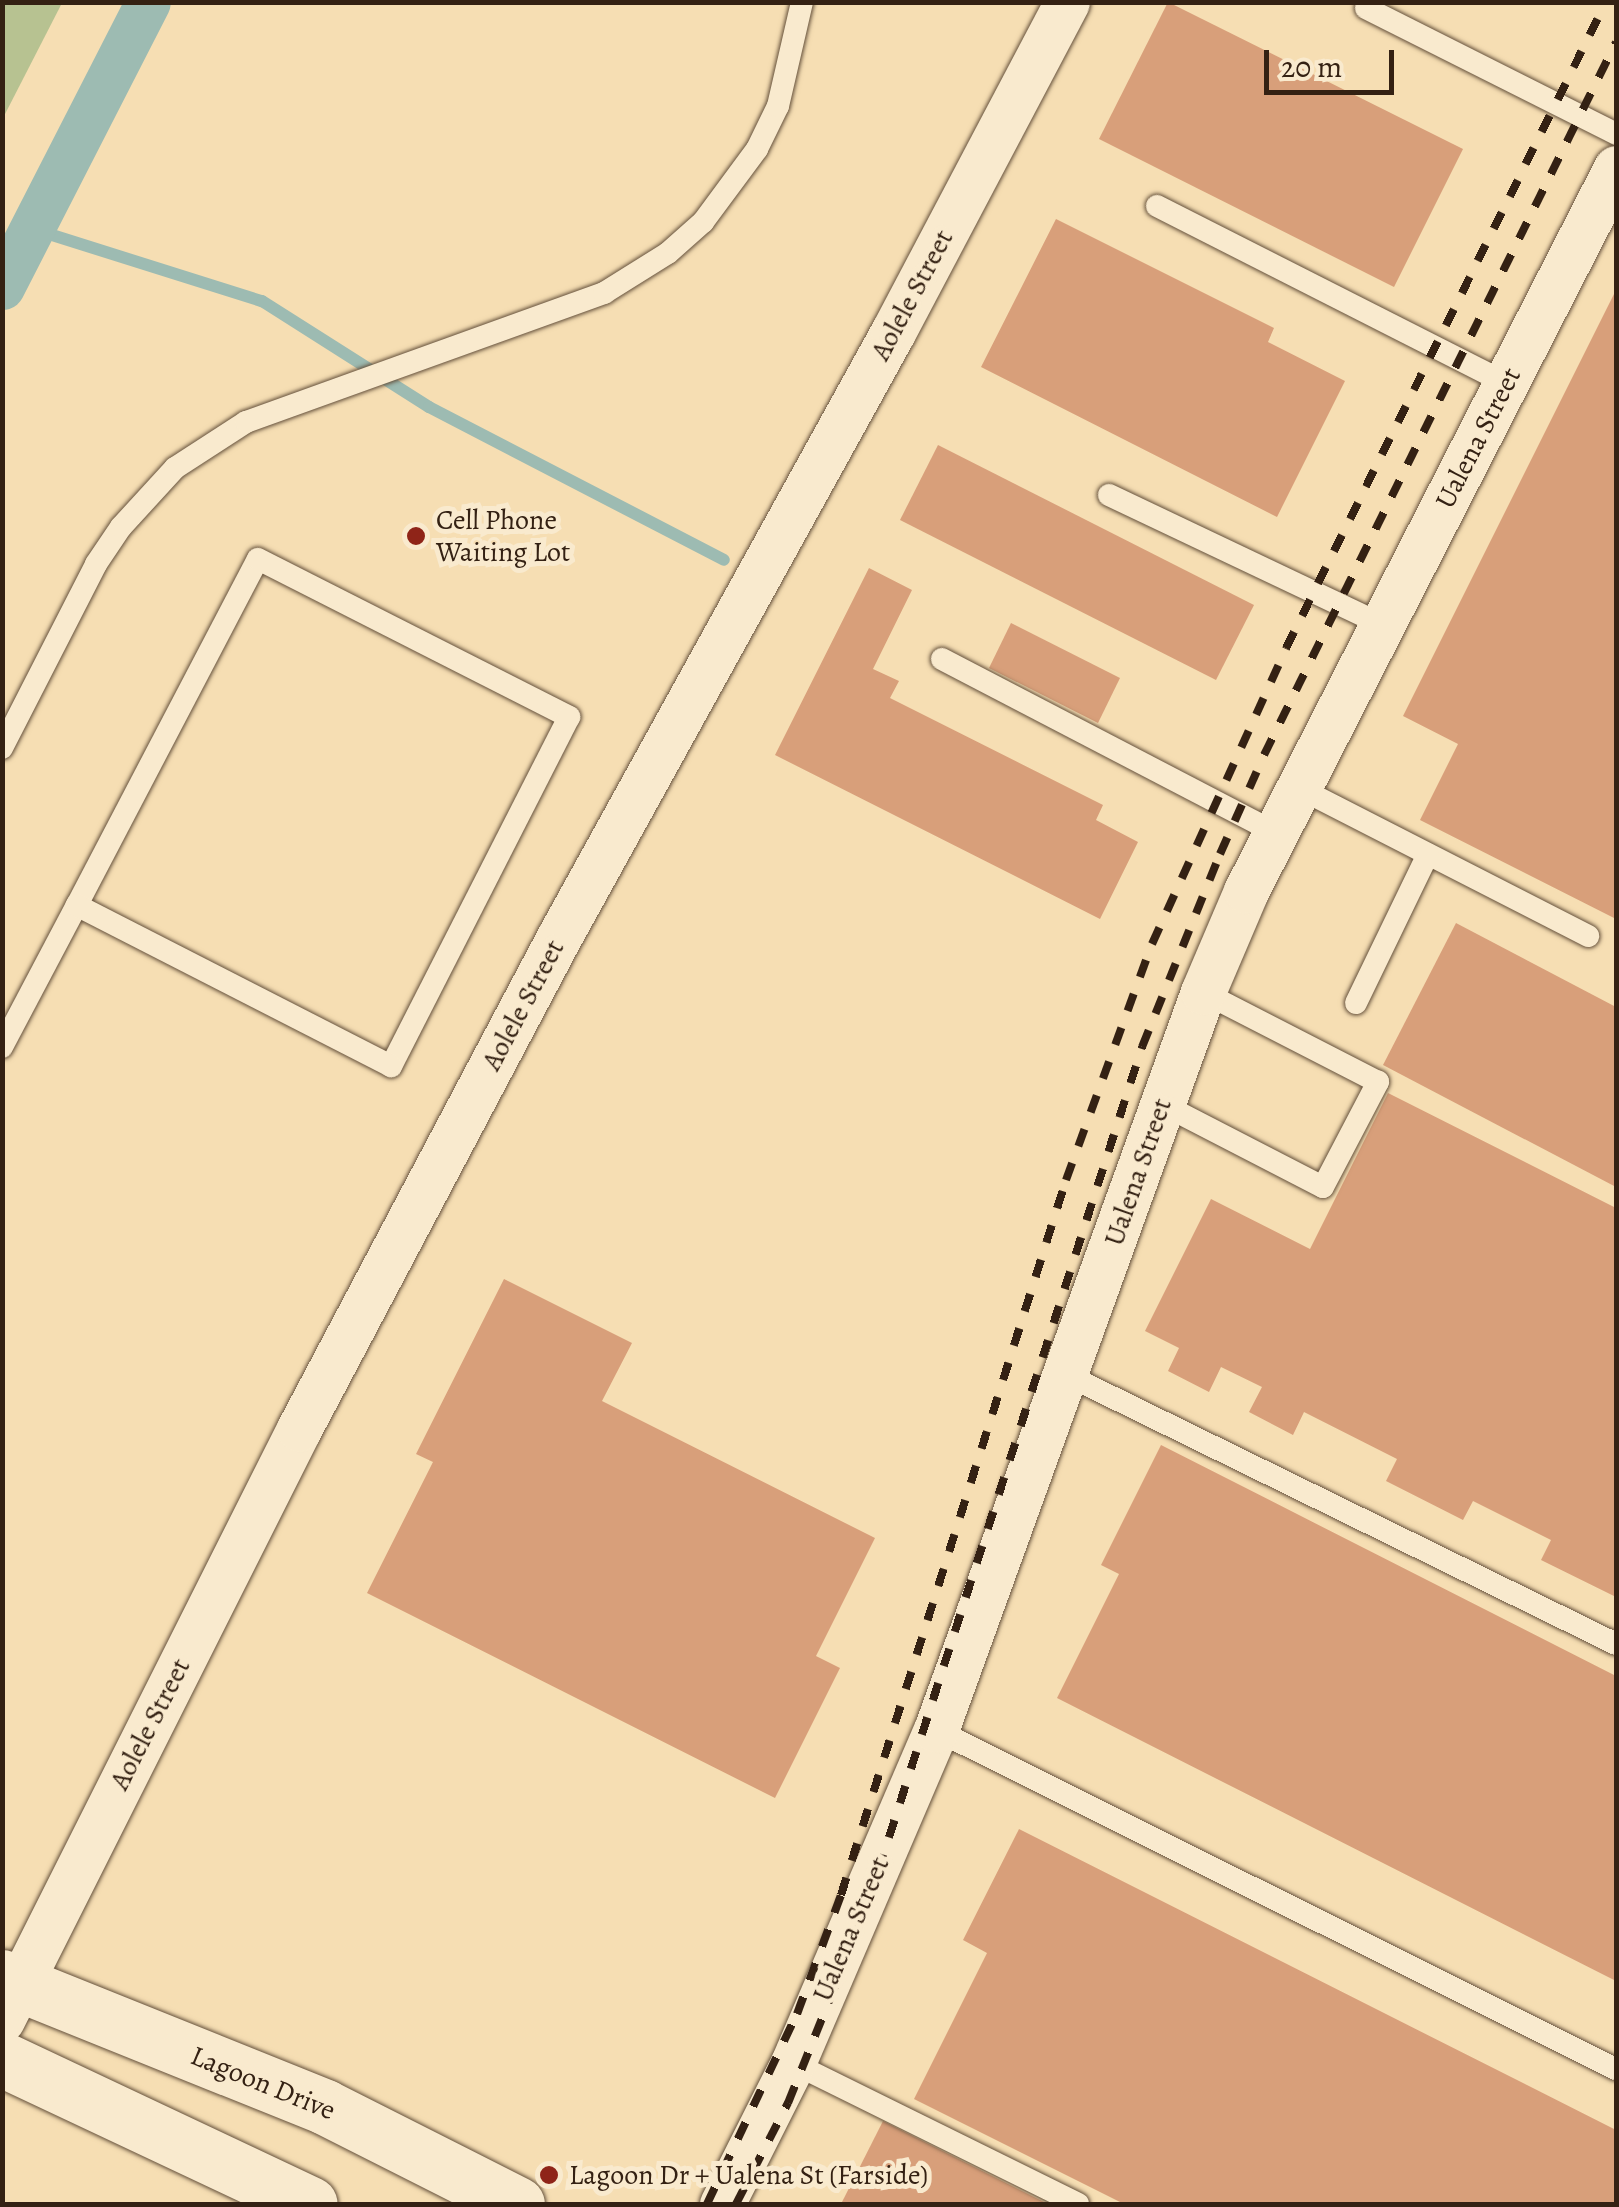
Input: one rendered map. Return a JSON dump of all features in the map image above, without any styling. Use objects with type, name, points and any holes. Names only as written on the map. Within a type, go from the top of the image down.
[{"type":"street","name":"Aolele Street","points":[[8,1994],[308,1411],[558,939],[893,332],[1067,2]]},
{"type":"street","name":"Ualena Street","points":[[722,2204],[793,2063],[936,1730],[1067,1376],[1202,992],[1276,834],[1506,383],[1610,194]]},
{"type":"street","name":"Lagoon Drive","points":[[8,1994],[325,2107],[517,2204]]},
{"type":"street","points":[[2,2060],[310,2204]]},
{"type":"lane","points":[[2,748],[96,564],[121,527],[175,468],[206,445],[290,404],[604,293],[668,253],[703,222],[757,149],[778,106],[801,24],[802,2]]},
{"type":"lane","points":[[1366,8],[1616,134]]},
{"type":"lane","points":[[1157,206],[1506,383]]},
{"type":"lane","points":[[1109,494],[1383,625]]},
{"type":"lane","points":[[2,1047],[258,559],[569,717],[391,1066],[76,906]]},
{"type":"lane","points":[[942,659],[1276,834]]},
{"type":"lane","points":[[1300,788],[1588,936]]},
{"type":"lane","points":[[1356,1003],[1428,854]]},
{"type":"lane","points":[[1162,1104],[1323,1187],[1378,1082],[1202,992]]},
{"type":"lane","points":[[1067,1376],[1616,1644]]},
{"type":"lane","points":[[936,1730],[1616,2068]]},
{"type":"lane","points":[[793,2063],[1078,2204]]},
{"type":"green space","points":[[2,3],[62,3],[3,118]]},
{"type":"building","points":[[1168,2],[1463,149],[1394,287],[1099,139]]},
{"type":"building","points":[[1056,219],[1274,328],[1268,342],[1345,381],[1277,517],[981,367]]},
{"type":"building","points":[[1616,290],[1616,919],[1420,820],[1458,744],[1403,716]]},
{"type":"building","points":[[938,445],[1254,605],[1216,680],[900,520]]},
{"type":"building","points":[[869,568],[912,590],[873,669],[899,681],[890,698],[1103,805],[1096,820],[1138,842],[1100,919],[775,755]]},
{"type":"building","points":[[1011,623],[1120,678],[1098,723],[989,668]]},
{"type":"building","points":[[1456,923],[1616,1007],[1616,1187],[1383,1065]]},
{"type":"building","points":[[1388,1093],[1616,1208],[1616,1597],[1541,1560],[1551,1540],[1473,1501],[1463,1520],[1386,1481],[1397,1459],[1304,1412],[1293,1435],[1249,1412],[1262,1387],[1221,1367],[1209,1392],[1168,1371],[1179,1348],[1145,1331],[1211,1199],[1310,1249]]},
{"type":"building","points":[[504,1279],[632,1343],[602,1401],[875,1538],[816,1656],[840,1668],[775,1798],[367,1593],[433,1462],[416,1454]]},
{"type":"building","points":[[1161,1445],[1616,1676],[1616,1981],[1057,1698],[1119,1574],[1101,1565]]},
{"type":"building","points":[[1019,1829],[1616,2130],[1616,2204],[1124,2204],[914,2099],[987,1953],[963,1940]]},
{"type":"building","points":[[883,2121],[1048,2204],[841,2204]]},
{"type":"waterway","points":[[2,287],[148,2]]},
{"type":"waterway","points":[[33,229],[262,301],[429,407],[724,560]]},
{"type":"railway","points":[[707,2204],[797,2014],[841,1895],[1066,1180],[1152,944],[1286,648],[1606,2]]},
{"type":"railway","points":[[736,2204],[788,2103],[867,1906],[1142,1047],[1220,854],[1264,755],[1616,42]]},
{"type":"place","name":"Cell Phone Waiting Lot","points":[[416,536]]},
{"type":"place","name":"Lagoon Dr + Ualena St (Farside)","points":[[549,2175]]}]
